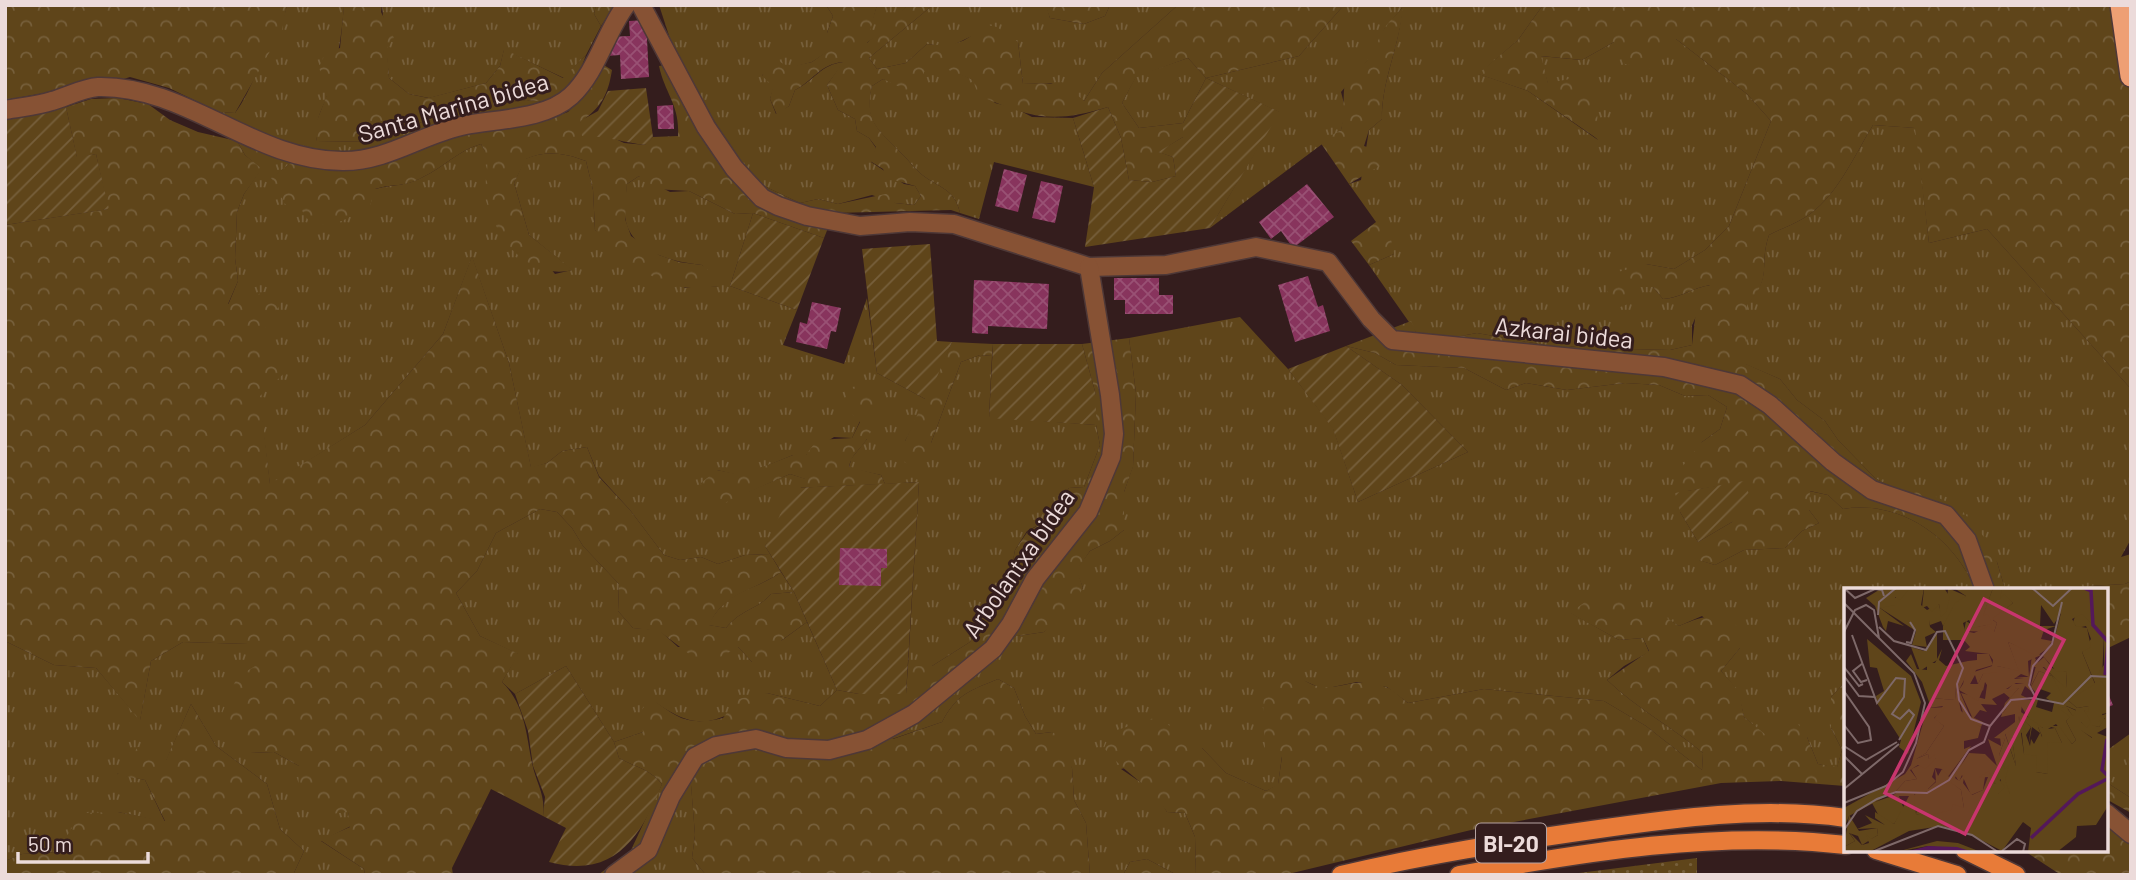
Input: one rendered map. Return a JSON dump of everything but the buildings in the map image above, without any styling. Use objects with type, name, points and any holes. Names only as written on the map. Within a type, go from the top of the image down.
[{"type":"highway","points":[[2121,5],[2131,76]]},
{"type":"main road","name":"BI-20","points":[[1341,875],[1480,848],[1681,818],[1782,812],[1844,818]]},
{"type":"main road","name":"BI-20","points":[[1459,875],[1628,849],[1686,843],[1750,839],[1844,845]]},
{"type":"main road","points":[[1882,852],[1957,875]]},
{"type":"main road","points":[[1969,852],[2016,875]]},
{"type":"street","name":"Santa Marina bidea","points":[[5,110],[54,101],[96,87],[156,96],[282,152],[343,162],[372,159],[460,126],[552,109],[572,95],[592,68],[611,26],[626,5]]},
{"type":"street","points":[[641,5],[706,128],[734,168],[762,198],[807,216],[860,226],[910,222],[954,224],[1089,267]]},
{"type":"street","name":"Azkarai bidea","points":[[1089,267],[1166,265],[1255,247],[1328,262],[1371,319],[1392,340],[1664,367],[1740,385],[1770,405],[1833,462],[1872,490],[1946,515],[1967,540],[1984,588]]},
{"type":"street","name":"Arbolantxa bidea","points":[[614,875],[649,850],[671,796],[695,757],[716,746],[756,739],[786,748],[829,750],[867,740],[914,714],[993,649],[1011,624],[1035,579],[1088,512],[1111,457],[1114,434],[1110,395],[1089,267]]},
{"type":"street","points":[[2108,815],[2131,834]]},
{"type":"green space","points":[[5,5],[287,5],[282,30],[235,113],[219,112],[169,88],[130,77],[114,82],[89,79],[50,92],[5,100]]},
{"type":"green space","points":[[287,5],[344,5],[334,71],[317,122],[317,141],[376,142],[445,112],[526,100],[545,102],[362,154],[296,149],[250,131],[219,112],[235,113],[239,108],[276,36]]},
{"type":"green space","points":[[344,5],[382,5],[381,12],[394,38],[387,48],[389,78],[409,94],[428,98],[486,83],[500,66],[504,49],[563,78],[586,55],[577,79],[560,96],[545,102],[526,100],[445,112],[376,142],[317,141],[314,128],[327,95],[319,67],[326,52],[340,48]]},
{"type":"green space","points":[[382,5],[596,5],[594,14],[601,26],[586,55],[564,78],[504,50],[500,66],[486,83],[429,98],[409,94],[389,78]]},
{"type":"green space","points":[[596,5],[615,5],[601,26],[594,14]]},
{"type":"green space","points":[[659,5],[826,5],[833,16],[827,33],[827,52],[812,62],[762,75],[774,86],[770,99],[776,114],[789,106],[795,90],[823,69],[844,62],[827,85],[838,110],[855,119],[857,131],[869,138],[876,148],[871,162],[904,184],[915,186],[921,196],[914,205],[895,203],[872,195],[838,204],[818,199],[800,203],[764,186],[743,167],[678,63]]},
{"type":"green space","points":[[826,5],[877,5],[867,43],[908,5],[933,5],[869,58],[877,69],[906,63],[927,44],[943,45],[965,40],[982,24],[997,27],[1018,42],[1023,84],[1056,84],[1069,89],[1084,101],[1102,73],[1178,5],[1344,5],[1299,56],[1206,78],[1188,58],[1136,77],[1122,103],[1139,128],[1183,123],[1183,137],[1159,152],[1173,157],[1176,176],[1152,182],[1129,180],[1121,138],[1108,107],[1072,116],[1027,113],[978,95],[973,80],[939,66],[924,72],[921,85],[906,90],[883,79],[872,86],[870,108],[879,130],[919,172],[954,198],[960,213],[951,210],[834,213],[824,238],[753,213],[735,214],[689,191],[654,189],[639,176],[627,184],[625,219],[631,236],[659,255],[679,262],[702,265],[714,275],[719,287],[669,284],[645,272],[614,247],[595,230],[593,190],[586,161],[571,156],[548,154],[526,159],[514,183],[529,235],[573,270],[556,272],[526,261],[503,238],[489,207],[486,191],[487,163],[481,144],[416,180],[375,189],[370,206],[342,221],[312,226],[301,209],[288,209],[271,178],[292,162],[346,168],[459,134],[511,123],[548,119],[568,112],[590,87],[602,64],[612,70],[606,94],[598,106],[580,122],[624,143],[646,145],[653,137],[678,136],[677,116],[659,66],[678,63],[743,167],[764,186],[800,203],[818,199],[838,204],[890,193],[895,203],[914,205],[921,196],[915,186],[887,178],[883,169],[870,161],[876,147],[869,138],[857,131],[855,119],[838,110],[827,85],[843,62],[822,69],[795,90],[789,106],[777,115],[770,99],[773,86],[762,76],[773,58],[789,67],[812,62],[826,52],[827,33],[833,16]]},
{"type":"green space","points":[[877,5],[908,5],[885,30],[865,44]]},
{"type":"green space","points":[[933,5],[1046,5],[1050,18],[1084,24],[1105,16],[1110,5],[1178,5],[1102,73],[1084,101],[1051,83],[1023,84],[1018,42],[976,34],[949,47],[927,44],[906,63],[877,69],[869,58]]},
{"type":"green space","points":[[1045,5],[1110,5],[1105,16],[1084,24],[1050,18]]},
{"type":"green space","points":[[1344,5],[1543,5],[1518,40],[1479,74],[1528,91],[1598,140],[1548,84],[1540,56],[1582,60],[1614,42],[1676,39],[1747,94],[1771,121],[1729,226],[1705,250],[1674,269],[1646,264],[1638,287],[1653,287],[1663,299],[1711,285],[1692,325],[1692,345],[1670,350],[1590,344],[1562,348],[1477,333],[1450,338],[1416,332],[1369,265],[1394,254],[1376,222],[1349,184],[1361,180],[1369,130],[1382,119],[1384,91],[1402,8],[1385,28],[1374,53],[1341,92],[1346,111],[1341,130],[1210,228],[1279,112],[1206,78],[1299,56]]},
{"type":"green space","points":[[1543,5],[2121,5],[2131,67],[2131,389],[1987,229],[1929,243],[1915,128],[1873,125],[1826,200],[1804,218],[1769,235],[1763,279],[1747,305],[1746,364],[1780,379],[1797,400],[1825,421],[1838,440],[1875,478],[1896,490],[1925,492],[1959,507],[1984,537],[1997,562],[2005,588],[1974,588],[1953,553],[1939,538],[1904,516],[1885,510],[1843,509],[1828,495],[1810,491],[1809,510],[1819,523],[1802,531],[1785,548],[1744,550],[1715,565],[1698,560],[1698,542],[1732,522],[1744,482],[1675,493],[1682,467],[1702,442],[1720,429],[1727,407],[1708,395],[1685,396],[1659,385],[1625,383],[1567,390],[1526,383],[1506,390],[1464,368],[1396,365],[1375,353],[1346,346],[1411,321],[1416,332],[1450,338],[1477,333],[1562,348],[1590,344],[1670,350],[1692,345],[1697,302],[1710,285],[1663,299],[1653,287],[1638,287],[1631,303],[1615,309],[1607,290],[1611,274],[1646,264],[1674,269],[1705,250],[1729,226],[1771,121],[1747,94],[1676,39],[1649,69],[1625,64],[1614,42],[1582,60],[1541,56],[1548,83],[1575,78],[1596,98],[1599,140],[1528,91],[1478,74],[1518,40]]},
{"type":"green space","points":[[1403,7],[1384,91],[1382,119],[1369,130],[1364,146],[1377,150],[1383,164],[1349,184],[1320,142],[1341,130],[1347,73],[1366,61],[1384,29]]},
{"type":"green space","points":[[1188,58],[1206,78],[1183,123],[1139,128],[1122,103],[1136,76]]},
{"type":"green space","points":[[939,65],[974,80],[995,103],[1015,108],[1032,117],[1073,118],[1094,187],[994,162],[979,219],[960,213],[954,198],[919,172],[879,130],[869,108],[872,86],[883,79],[894,82]]},
{"type":"green space","points":[[1206,78],[1280,112],[1210,228],[1085,247],[1094,187],[1073,118],[1108,107],[1121,138],[1129,180],[1152,182],[1176,176],[1173,157],[1158,152],[1183,137],[1183,123]]},
{"type":"green space","points":[[646,88],[653,137],[647,145],[582,136],[580,121],[598,111],[608,91]]},
{"type":"green space","points":[[118,98],[148,104],[170,120],[198,132],[237,141],[245,155],[262,169],[244,194],[237,212],[235,258],[238,281],[228,304],[265,292],[282,301],[253,348],[292,366],[260,396],[270,484],[365,425],[443,334],[472,256],[509,363],[531,467],[547,463],[562,451],[587,447],[599,477],[630,510],[664,555],[680,560],[701,557],[718,564],[745,555],[770,554],[781,572],[731,599],[715,614],[709,625],[726,628],[771,594],[794,592],[807,622],[782,640],[769,664],[752,662],[738,647],[705,666],[659,631],[633,628],[618,611],[619,584],[583,546],[572,528],[557,512],[540,509],[496,533],[477,571],[456,593],[480,636],[519,654],[502,682],[520,710],[544,809],[543,816],[491,789],[452,868],[453,875],[365,875],[364,869],[320,840],[350,827],[348,812],[323,815],[298,798],[299,766],[274,752],[250,753],[221,716],[237,677],[260,663],[248,644],[183,642],[151,661],[140,721],[96,668],[54,665],[5,641],[5,225],[108,209],[96,154],[77,158],[66,107],[91,99]]},
{"type":"green space","points":[[66,107],[77,157],[96,154],[109,209],[5,225],[5,117]]},
{"type":"green space","points":[[1873,125],[1916,128],[1929,243],[1987,229],[2131,389],[2131,539],[2121,557],[2131,554],[2131,581],[2088,588],[2005,588],[1997,562],[1875,478],[1838,440],[1825,421],[1797,400],[1780,379],[1745,364],[1746,305],[1763,279],[1769,235],[1815,210],[1826,200]]},
{"type":"green space","points":[[237,141],[249,142],[292,162],[271,179],[375,189],[416,180],[481,144],[490,161],[486,190],[555,274],[572,270],[529,235],[514,183],[525,159],[533,156],[555,154],[586,161],[593,190],[595,230],[685,288],[703,285],[718,287],[702,265],[656,254],[637,241],[630,233],[625,217],[627,184],[639,176],[670,192],[689,191],[735,214],[753,213],[730,286],[797,310],[783,345],[844,364],[867,298],[877,373],[927,400],[905,441],[931,443],[961,362],[980,355],[992,356],[989,417],[1096,425],[1100,445],[1084,487],[1069,488],[1046,521],[1027,531],[1015,550],[1009,582],[1002,595],[982,616],[970,642],[932,666],[908,666],[919,482],[885,484],[881,475],[849,468],[851,459],[867,439],[860,421],[852,438],[834,437],[806,455],[793,455],[742,476],[717,470],[721,503],[790,474],[806,479],[765,546],[770,554],[745,555],[718,564],[701,557],[680,560],[664,555],[630,510],[599,476],[587,447],[562,451],[547,463],[531,468],[509,363],[472,257],[443,334],[365,425],[270,485],[253,348],[228,305],[238,281],[235,258],[237,212],[244,194],[261,169],[245,155]]},
{"type":"green space","points":[[1379,212],[1387,220],[1394,254],[1369,265],[1351,241],[1376,222]]},
{"type":"green space","points":[[753,213],[824,238],[797,310],[730,286]]},
{"type":"green space","points":[[930,244],[937,341],[952,342],[927,400],[877,373],[862,249]]},
{"type":"green space","points":[[1240,317],[1288,369],[1333,428],[1358,502],[1468,452],[1402,385],[1346,346],[1375,353],[1396,365],[1464,368],[1506,390],[1526,383],[1567,390],[1625,383],[1659,385],[1685,396],[1708,395],[1727,407],[1720,429],[1702,442],[1680,512],[1698,542],[1699,560],[1715,565],[1744,550],[1785,548],[1802,531],[1819,523],[1809,510],[1809,491],[1828,495],[1843,509],[1885,510],[1922,526],[1939,538],[1953,553],[1974,588],[1844,588],[1844,683],[1831,697],[1831,728],[1842,750],[1837,768],[1818,764],[1807,737],[1766,736],[1744,717],[1738,691],[1721,671],[1740,648],[1702,616],[1679,626],[1640,610],[1614,609],[1571,613],[1619,640],[1643,638],[1649,652],[1624,666],[1607,680],[1703,753],[1702,770],[1646,726],[1604,701],[1484,689],[1408,703],[1387,687],[1357,682],[1323,689],[1300,679],[1265,720],[1265,750],[1282,756],[1278,785],[1266,791],[1226,773],[1202,748],[1121,769],[1155,792],[1167,812],[1185,813],[1195,837],[1196,875],[1177,875],[1147,859],[1130,862],[1123,875],[1090,875],[1086,823],[1074,800],[1072,768],[1052,732],[1036,734],[1025,716],[1014,688],[998,679],[971,690],[953,705],[942,722],[892,739],[878,728],[990,640],[1044,632],[1083,588],[1076,570],[1090,551],[1124,530],[1124,492],[1133,466],[1136,393],[1129,338]]},
{"type":"green space","points":[[1129,338],[1136,393],[1133,467],[1124,492],[1124,530],[1090,551],[1077,570],[1083,588],[1067,614],[1044,632],[990,640],[970,661],[879,728],[893,739],[942,722],[953,705],[971,690],[998,679],[1014,688],[1025,716],[1036,734],[1052,732],[1066,741],[1072,768],[1074,800],[1086,823],[1090,875],[706,875],[692,858],[695,835],[691,785],[662,784],[647,772],[619,758],[614,742],[643,732],[640,712],[651,698],[676,716],[701,721],[723,718],[738,699],[767,693],[820,706],[837,690],[859,694],[906,694],[908,666],[932,666],[970,642],[982,616],[1002,595],[1009,582],[1015,550],[1028,531],[1046,521],[1069,488],[1084,487],[1100,445],[1096,425],[1096,395],[1082,344]]},
{"type":"green space","points":[[952,342],[993,344],[992,356],[980,355],[961,362],[931,443],[915,468],[904,462],[905,441]]},
{"type":"green space","points":[[993,344],[1082,344],[1096,395],[1096,425],[989,418]]},
{"type":"green space","points":[[1346,346],[1402,385],[1468,452],[1358,502],[1333,429],[1288,369]]},
{"type":"green space","points":[[874,386],[876,413],[870,433],[849,467],[881,475],[885,484],[793,488],[805,479],[790,474],[722,504],[702,499],[701,483],[717,470],[742,475],[793,455],[806,455],[817,440],[852,438],[860,422],[847,409],[845,388]]},
{"type":"green space","points":[[1744,481],[1752,502],[1732,522],[1698,542],[1680,512],[1675,493]]},
{"type":"green space","points":[[919,482],[906,694],[859,694],[837,690],[794,592],[765,546],[793,488]]},
{"type":"green space","points":[[540,509],[557,512],[572,528],[583,546],[619,584],[618,611],[633,628],[659,630],[678,647],[738,647],[752,662],[807,622],[837,690],[820,706],[767,693],[735,711],[709,721],[684,718],[651,699],[643,732],[614,742],[566,666],[515,694],[502,682],[518,654],[480,636],[456,593],[477,571],[496,533]]},
{"type":"green space","points":[[781,572],[794,592],[771,594],[726,628],[708,625],[733,597]]},
{"type":"green space","points":[[2131,581],[2131,637],[2108,648],[2108,588],[2088,588]]},
{"type":"green space","points":[[1607,597],[1661,614],[1679,626],[1705,617],[1718,617],[1742,629],[1740,648],[1721,671],[1739,691],[1744,717],[1766,735],[1777,722],[1794,718],[1807,737],[1818,764],[1837,767],[1842,750],[1831,728],[1831,697],[1844,683],[1844,786],[1781,781],[1721,783],[1471,830],[1284,875],[1196,875],[1195,837],[1185,813],[1167,812],[1104,748],[1111,732],[1157,717],[1202,748],[1226,773],[1266,791],[1278,784],[1282,757],[1265,751],[1265,692],[1276,674],[1286,665],[1314,685],[1325,687],[1371,683],[1389,688],[1408,703],[1484,689],[1604,701],[1646,726],[1702,770],[1703,753],[1607,680],[1649,651],[1643,638],[1619,640],[1570,613],[1585,602]]},
{"type":"green space","points":[[5,641],[54,665],[96,668],[140,720],[151,661],[183,642],[249,644],[261,663],[250,753],[274,752],[299,766],[348,812],[351,826],[321,841],[364,869],[365,875],[293,875],[304,851],[280,829],[267,784],[216,746],[191,704],[166,761],[117,774],[145,780],[165,822],[118,812],[57,852],[22,854],[5,861]]},
{"type":"green space","points":[[566,666],[614,742],[619,758],[647,772],[662,784],[635,836],[623,849],[592,865],[572,866],[549,862],[566,828],[543,816],[545,797],[533,766],[528,731],[515,694]]},
{"type":"green space","points":[[191,704],[216,746],[267,784],[280,829],[304,851],[293,875],[5,875],[5,861],[22,854],[57,852],[81,813],[118,812],[165,821],[145,780],[117,775],[138,747],[166,760]]},
{"type":"green space","points":[[2131,733],[2131,798],[2108,783],[2108,750]]},
{"type":"green space","points":[[2108,783],[2131,798],[2131,813],[2108,800]]},
{"type":"green space","points":[[662,784],[691,784],[695,835],[692,858],[706,875],[598,875],[631,850]]},
{"type":"green space","points":[[2108,827],[2131,846],[2131,875],[2061,875],[2026,852],[2108,852]]},
{"type":"green space","points":[[1697,858],[1697,875],[1563,875]]},
{"type":"green space","points":[[1147,859],[1177,875],[1123,875],[1130,862]]}]
